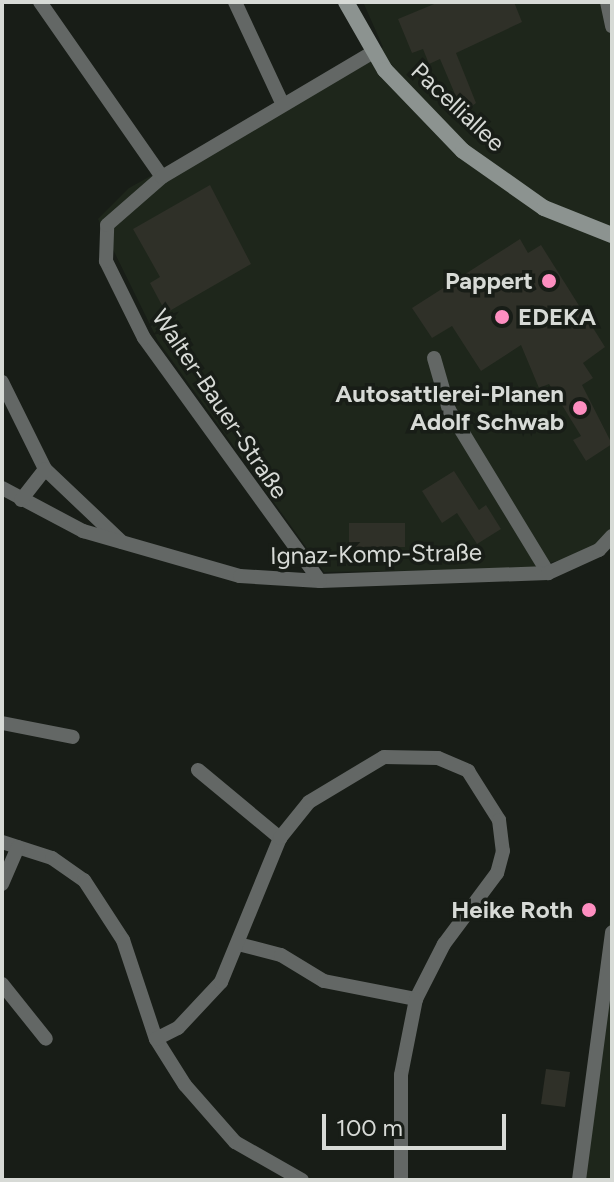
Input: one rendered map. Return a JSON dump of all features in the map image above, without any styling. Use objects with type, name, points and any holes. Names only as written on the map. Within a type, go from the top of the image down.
[{"type":"main road","name":"Pacelliallee","points":[[346,2],[373,52],[463,151],[544,208],[612,235]]},
{"type":"street","points":[[40,2],[162,177]]},
{"type":"street","points":[[235,2],[282,103]]},
{"type":"street","points":[[607,2],[612,26]]},
{"type":"street","name":"Walter-Bauer-Straße","points":[[320,581],[144,338],[106,261],[107,225],[162,177],[282,103],[373,52]]},
{"type":"street","points":[[434,358],[449,410],[548,573]]},
{"type":"street","points":[[2,382],[45,469],[124,545]]},
{"type":"street","points":[[21,500],[45,469]]},
{"type":"street","name":"Ignaz-Komp-Straße","points":[[2,488],[21,500],[124,545],[240,576],[320,581],[548,573],[599,550],[612,536]]},
{"type":"street","points":[[2,723],[73,737]]},
{"type":"street","points":[[156,1039],[198,1009],[242,945],[280,838],[309,802],[384,757],[438,758],[468,771],[499,820],[503,851],[497,873],[444,944],[416,999],[401,1075],[401,1180]]},
{"type":"street","points":[[198,770],[280,838]]},
{"type":"street","points":[[2,842],[52,858],[105,905],[156,1039],[215,1123],[257,1160],[302,1180]]},
{"type":"street","points":[[2,884],[18,847]]},
{"type":"street","points":[[579,1180],[612,932]]},
{"type":"street","points":[[242,945],[281,955],[324,981],[416,999]]},
{"type":"street","points":[[2,984],[46,1039]]},
{"type":"shaded area","points":[[363,2],[612,2],[612,546],[527,569],[324,572],[158,341],[98,219],[129,188],[383,47]]},
{"type":"shaded area","points":[[612,903],[612,1180],[575,1180],[577,1164]]},
{"type":"building","points":[[439,2],[514,2],[522,22],[456,53],[476,103],[463,113],[440,59],[429,64],[423,49],[412,53],[398,19]]},
{"type":"building","points":[[210,185],[251,264],[166,313],[150,283],[160,277],[133,229]]},
{"type":"building","name":"EDEKA","points":[[520,239],[528,253],[541,245],[605,347],[583,363],[593,378],[582,385],[612,444],[586,461],[573,440],[581,436],[549,384],[539,388],[521,345],[481,371],[452,326],[432,338],[412,308]]},
{"type":"building","points":[[454,471],[479,510],[486,505],[501,529],[477,544],[457,513],[442,523],[422,491]]},
{"type":"building","points":[[349,523],[405,523],[405,547],[349,547]]},
{"type":"building","points":[[546,1069],[570,1072],[565,1107],[541,1104]]},
{"type":"place","name":"Pappert","points":[[549,281]]},
{"type":"place","name":"EDEKA","points":[[502,317]]},
{"type":"place","name":"Autosattlerei-Planen Adolf Schwab","points":[[580,408]]},
{"type":"place","name":"Heike Roth","points":[[589,910]]}]
